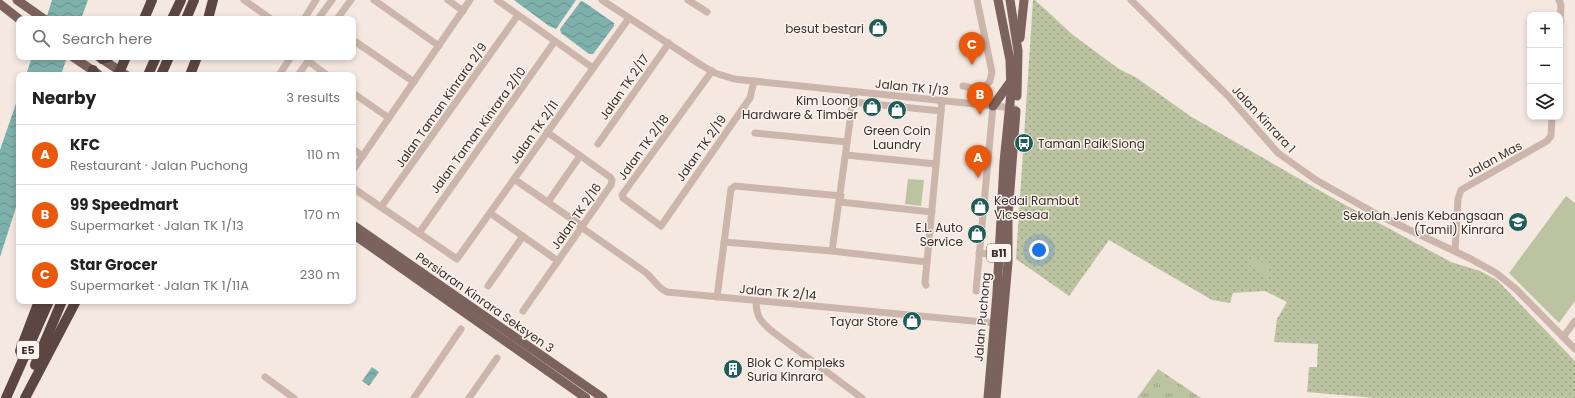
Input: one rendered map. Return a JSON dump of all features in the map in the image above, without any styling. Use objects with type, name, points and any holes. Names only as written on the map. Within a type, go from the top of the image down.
[{"type":"highway","points":[[145,16],[152,0]]},
{"type":"highway","points":[[173,16],[181,0]]},
{"type":"highway","points":[[187,16],[194,0]]},
{"type":"highway","points":[[209,16],[213,0]]},
{"type":"highway","points":[[122,72],[125,60]]},
{"type":"highway","points":[[149,72],[155,60]]},
{"type":"highway","points":[[162,72],[168,60]]},
{"type":"highway","points":[[191,72],[196,60]]},
{"type":"highway","points":[[5,398],[38,304]]},
{"type":"highway","name":"E5","points":[[5,398],[48,304]]},
{"type":"highway","name":"E5","points":[[20,398],[61,304]]},
{"type":"highway","points":[[26,398],[51,346],[74,304]]},
{"type":"main road","name":"Jalan Puchong","points":[[988,398],[999,255],[1004,162],[1013,108],[1010,60],[998,0]]},
{"type":"main road","points":[[1004,0],[1011,41],[1010,60]]},
{"type":"main road","name":"Jalan Puchong","points":[[996,398],[1008,262],[1008,216],[1013,108],[1018,51],[1010,0]]},
{"type":"main road","points":[[1018,51],[1024,0]]},
{"type":"main road","points":[[18,1],[40,16]]},
{"type":"main road","points":[[0,4],[15,16]]},
{"type":"main road","points":[[77,60],[94,72]]},
{"type":"main road","points":[[105,60],[120,72]]},
{"type":"main road","points":[[993,106],[1011,81]]},
{"type":"main road","name":"Persiaran Kinrara Seksyen 3","points":[[356,227],[603,398]]},
{"type":"main road","name":"Persiaran Kinrara Seksyen 3","points":[[356,236],[586,398]]},
{"type":"main road","points":[[563,370],[593,398]]},
{"type":"street","points":[[244,0],[267,16]]},
{"type":"street","points":[[306,16],[316,0]]},
{"type":"street","points":[[320,16],[332,0]]},
{"type":"street","points":[[340,16],[351,0]]},
{"type":"street","points":[[374,0],[439,46]]},
{"type":"street","points":[[448,0],[463,11]]},
{"type":"street","points":[[356,166],[470,0]]},
{"type":"street","points":[[497,0],[593,68]]},
{"type":"street","name":"Jalan TK 1/13","points":[[602,0],[712,71],[734,79],[1013,108]]},
{"type":"street","points":[[688,0],[707,12]]},
{"type":"street","points":[[963,86],[973,88],[985,87],[990,81],[992,72],[977,0]]},
{"type":"street","name":"Jalan Kinrara 1","points":[[1131,0],[1228,96],[1268,143],[1289,162],[1316,180],[1380,216],[1484,266],[1505,280],[1575,349]]},
{"type":"street","points":[[1559,0],[1561,5],[1561,12]]},
{"type":"street","name":"Jalan Taman Kinrara 2/9","points":[[381,207],[518,15]]},
{"type":"street","name":"Jalan TK 2/11","points":[[418,232],[457,259],[629,18]]},
{"type":"street","name":"Jalan Taman Kinrara 2/10","points":[[418,232],[555,41]]},
{"type":"street","points":[[356,42],[414,82]]},
{"type":"street","name":"Jalan TK 2/17","points":[[598,144],[669,43]]},
{"type":"street","points":[[281,72],[289,60]]},
{"type":"street","points":[[300,72],[308,60]]},
{"type":"street","points":[[310,60],[324,72]]},
{"type":"street","name":"Jalan TK 2/18","points":[[661,226],[623,198],[622,195],[712,71]]},
{"type":"street","name":"Jalan TK 2/19","points":[[661,226],[750,98],[754,81]]},
{"type":"street","points":[[832,251],[854,92]]},
{"type":"street","points":[[356,95],[389,118]]},
{"type":"street","points":[[926,285],[942,100]]},
{"type":"street","points":[[853,102],[941,111]]},
{"type":"street","points":[[976,291],[993,106]]},
{"type":"street","name":"Jalan Mas","points":[[1455,251],[1458,199],[1461,190],[1547,142],[1551,136],[1552,120]]},
{"type":"street","name":"Jalan TK 2/16","points":[[523,311],[611,185],[612,180],[610,177],[547,132]]},
{"type":"street","points":[[755,133],[847,142]]},
{"type":"street","points":[[356,150],[363,156]]},
{"type":"street","points":[[846,154],[936,164]]},
{"type":"street","points":[[548,202],[580,156]]},
{"type":"street","name":"Jalan TK 2/14","points":[[514,179],[649,276],[660,289],[667,292],[994,323]]},
{"type":"street","points":[[716,297],[730,189],[735,186],[932,212]]},
{"type":"street","points":[[356,190],[418,232]]},
{"type":"street","points":[[490,213],[558,261]]},
{"type":"street","points":[[488,286],[523,236]]},
{"type":"street","points":[[724,242],[832,251],[927,262]]},
{"type":"street","points":[[979,253],[999,255]]},
{"type":"street","points":[[756,301],[756,311],[761,322],[862,398]]},
{"type":"street","points":[[1563,337],[1575,321]]},
{"type":"street","points":[[414,398],[461,330]]},
{"type":"street","points":[[469,398],[497,358]]},
{"type":"street","points":[[265,377],[294,398]]},
{"type":"green space","points":[[1033,0],[1035,0],[1073,35],[1119,69],[1137,78],[1190,116],[1338,201],[1451,262],[1480,271],[1497,280],[1575,361],[1575,398],[1376,398],[1307,392],[1309,367],[1317,367],[1318,344],[1274,342],[1277,319],[1287,302],[1265,291],[1233,293],[1230,303],[1212,300],[1109,240],[1069,296],[1016,259]]},
{"type":"green space","points":[[908,179],[924,180],[921,206],[905,204]]},
{"type":"green space","points":[[1566,196],[1575,203],[1575,301],[1559,323],[1509,273]]},
{"type":"green space","points":[[1254,258],[1271,267],[1267,276],[1250,266]]},
{"type":"green space","points":[[1158,369],[1201,398],[1137,398]]},
{"type":"water","points":[[52,0],[88,0],[82,16],[47,16]]},
{"type":"water","points":[[514,0],[576,0],[556,29],[549,26]]},
{"type":"water","points":[[581,1],[614,23],[614,26],[593,54],[589,54],[561,33],[560,29]]},
{"type":"water","points":[[31,60],[66,60],[62,72],[27,72]]},
{"type":"water","points":[[16,104],[16,207],[0,257],[0,150]]},
{"type":"water","points":[[372,367],[379,372],[369,386],[362,381]]},
{"type":"place","name":"besut bestari","points":[[878,28]]},
{"type":"place","name":"Star Grocer","points":[[972,65]]},
{"type":"place","name":"Kim Loong Hardware & Timber","points":[[872,107]]},
{"type":"place","name":"Green Coin Laundry","points":[[897,110]]},
{"type":"place","name":"99 Speedmart","points":[[980,115]]},
{"type":"place","name":"Taman Paik Siong","points":[[1024,143]]},
{"type":"place","name":"KFC","points":[[978,178]]},
{"type":"place","name":"Kedai Rambut Vicsesaa","points":[[980,207]]},
{"type":"place","name":"Sekolah Jenis Kebangsaan (Tamil) Kinrara","points":[[1518,222]]},
{"type":"place","name":"E.L. Auto Service","points":[[977,234]]},
{"type":"place","name":"Tayar Store","points":[[912,321]]},
{"type":"place","name":"Blok C Kompleks Suria Kinrara","points":[[733,369]]}]
